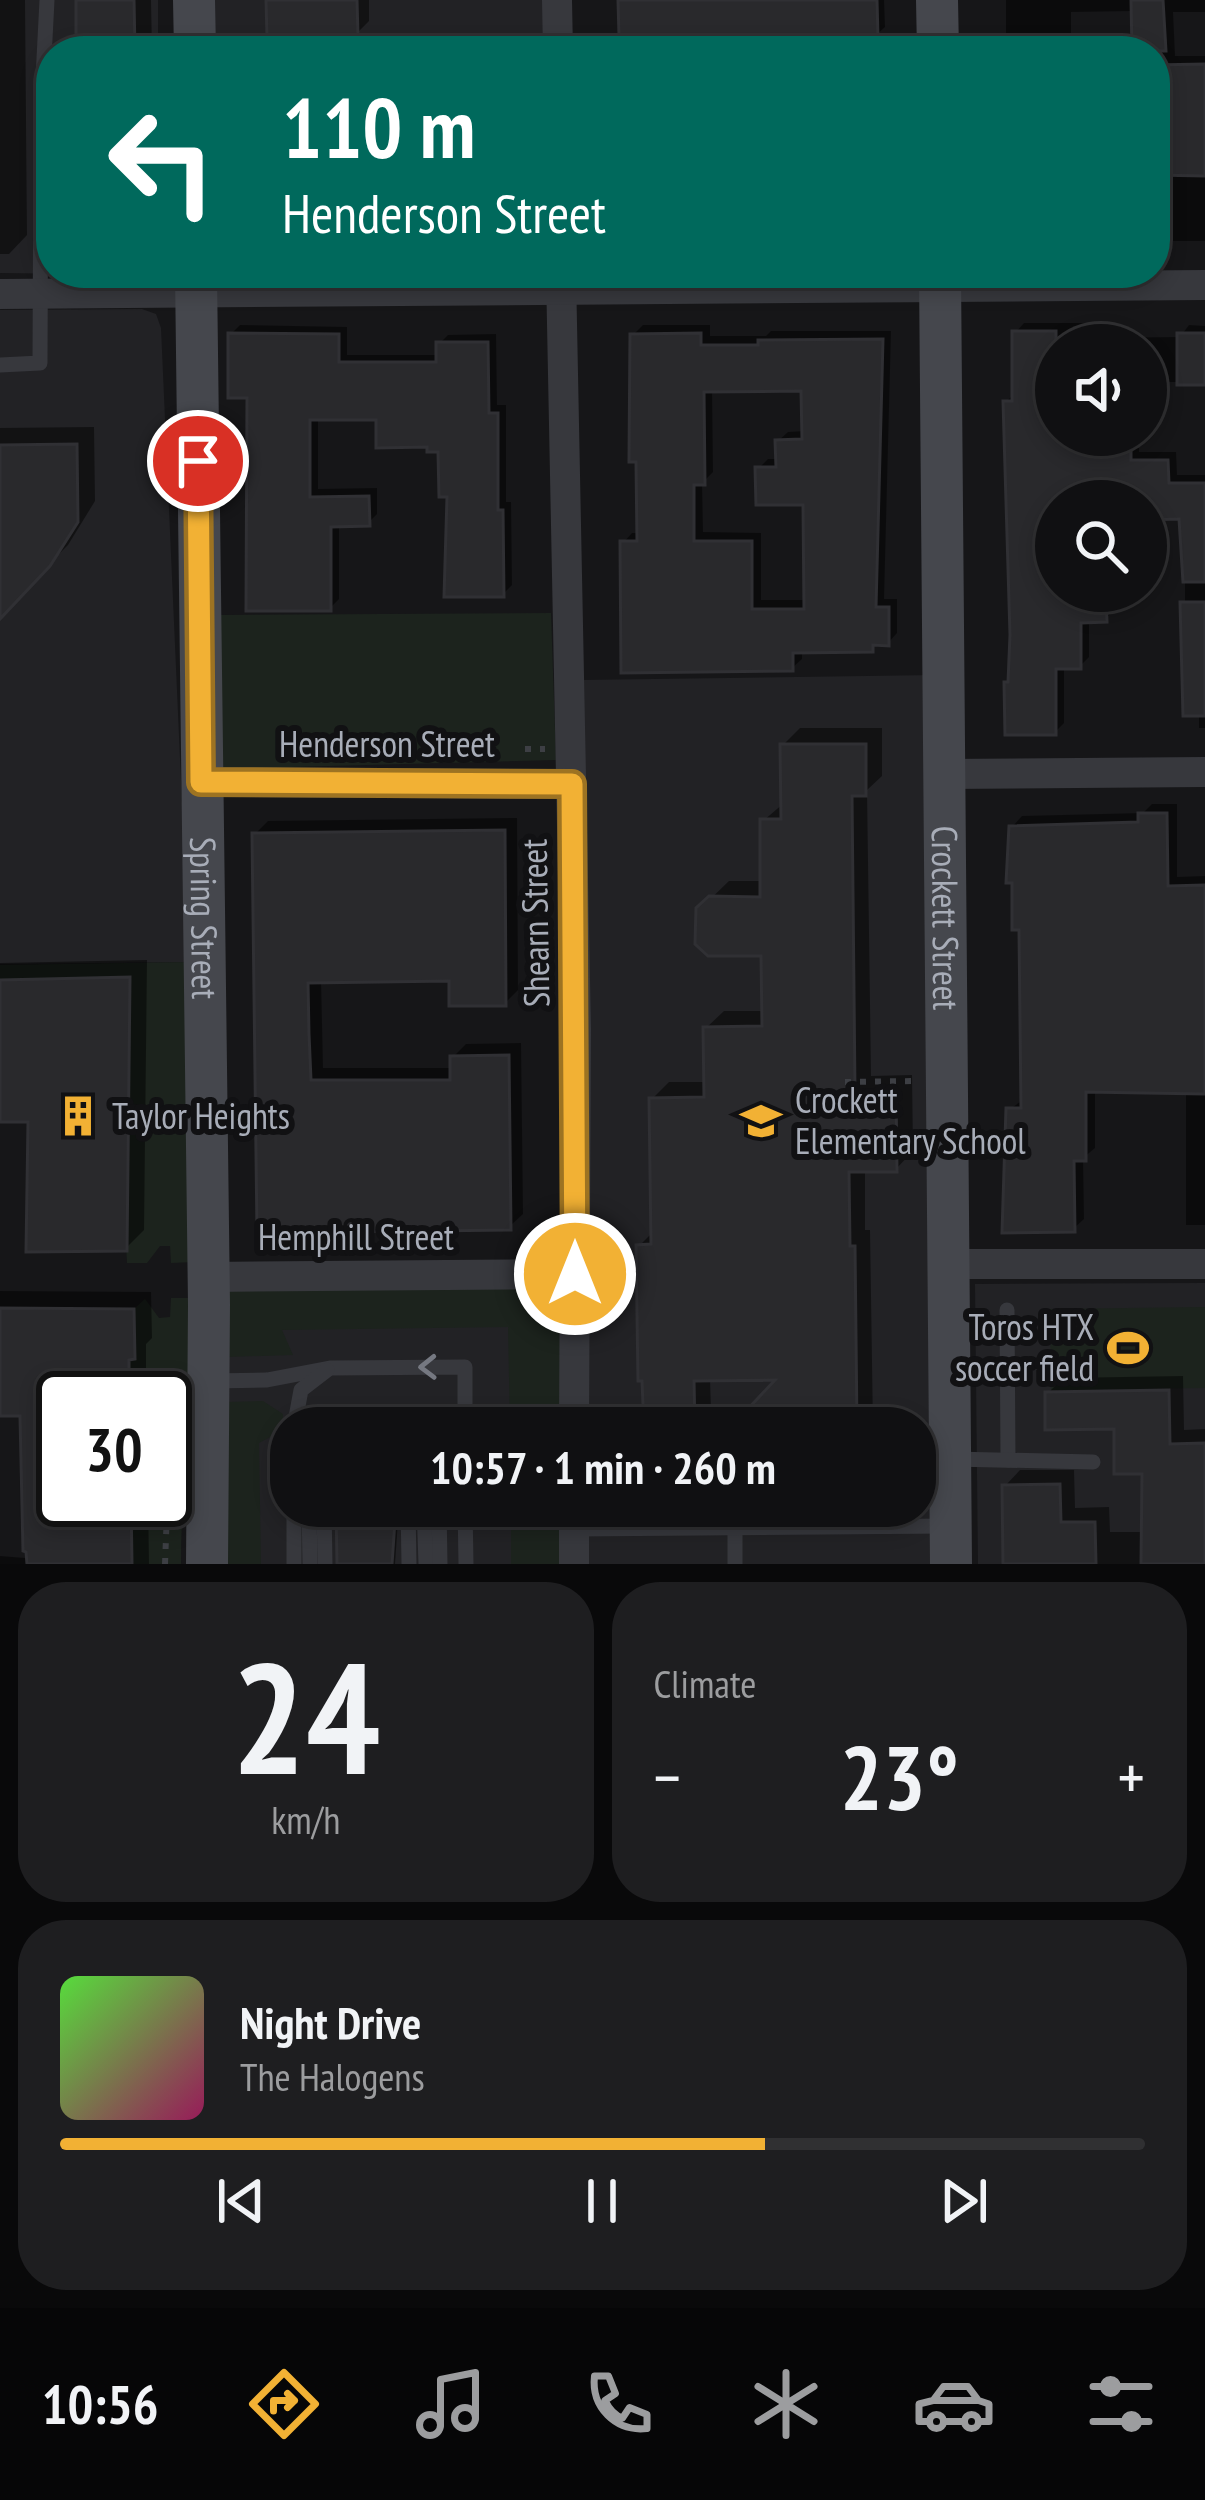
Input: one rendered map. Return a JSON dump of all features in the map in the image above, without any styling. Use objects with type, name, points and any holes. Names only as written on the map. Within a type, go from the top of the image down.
[{"type":"street","points":[[194,0],[195,36]]},
{"type":"street","points":[[557,0],[558,36]]},
{"type":"street","points":[[938,0],[938,36]]},
{"type":"street","points":[[1170,284],[1205,285]]},
{"type":"street","points":[[0,294],[118,288]]},
{"type":"street","name":"Spring Street","points":[[196,288],[207,1564]]},
{"type":"street","name":"Shearn Street","points":[[561,288],[572,784],[574,1407]]},
{"type":"street","name":"Crockett Street","points":[[940,288],[951,1545]]},
{"type":"street","points":[[944,774],[1205,772]]},
{"type":"street","name":"Henderson Street","points":[[201,782],[572,784]]},
{"type":"street","points":[[949,1264],[1205,1264]]},
{"type":"street","name":"Hemphill Street","points":[[208,1276],[575,1274]]},
{"type":"street","points":[[574,1527],[574,1564]]},
{"type":"lane","points":[[45,36],[47,0]]},
{"type":"lane","points":[[0,365],[40,363],[41,288]]},
{"type":"lane","points":[[1007,1310],[1008,1460]]},
{"type":"lane","points":[[209,1381],[267,1380],[330,1368],[465,1367],[465,1407]]},
{"type":"lane","points":[[298,1407],[301,1390],[330,1368]]},
{"type":"lane","points":[[267,1380],[293,1394],[293,1407]]},
{"type":"lane","points":[[950,1459],[1094,1462]]},
{"type":"lane","points":[[294,1527],[294,1564]]},
{"type":"lane","points":[[309,1527],[310,1564]]},
{"type":"lane","points":[[324,1527],[325,1564]]},
{"type":"lane","points":[[408,1527],[409,1564]]},
{"type":"lane","points":[[425,1527],[426,1564]]},
{"type":"lane","points":[[440,1527],[440,1564]]},
{"type":"lane","points":[[466,1527],[466,1564]]},
{"type":"lane","points":[[735,1564],[735,1527],[951,1545]]},
{"type":"path","points":[[845,1082],[947,1080]]},
{"type":"shaded area","points":[[0,0],[158,0],[158,36],[36,36],[36,273],[0,273]]},
{"type":"shaded area","points":[[210,0],[543,0],[543,36],[210,36]]},
{"type":"shaded area","points":[[142,309],[156,314],[161,328],[189,962],[0,964],[0,310]]},
{"type":"shaded area","points":[[551,613],[556,760],[218,769],[219,615]]},
{"type":"shaded area","name":"Crockett Elementary School","points":[[935,675],[946,1564],[580,1564],[580,1527],[936,1527],[936,1407],[580,1407],[580,680]]},
{"type":"shaded area","points":[[189,962],[195,1262],[171,1263],[170,1246],[160,1246],[147,1263],[127,1263],[123,1189],[129,1188],[130,977],[94,977],[93,982],[0,980],[0,965]]},
{"type":"shaded area","points":[[1205,1283],[1205,1564],[978,1564],[975,1284]]},
{"type":"shaded area","points":[[560,1286],[560,1407],[270,1407],[270,1527],[561,1527],[561,1564],[228,1564],[225,1289]]},
{"type":"shaded area","points":[[560,1286],[560,1407],[510,1407],[508,1327],[282,1330],[293,1355],[226,1357],[225,1289]]},
{"type":"shaded area","points":[[171,1298],[195,1298],[192,1371],[129,1371],[129,1360],[135,1358],[134,1309],[145,1299],[159,1318],[170,1317]]},
{"type":"shaded area","name":"Toros HTX soccer field","points":[[1205,1307],[1205,1388],[1051,1390],[1050,1309]]},
{"type":"shaded area","points":[[263,1401],[272,1407],[270,1437],[259,1443],[261,1564],[228,1564],[226,1402]]},
{"type":"shaded area","points":[[131,1527],[182,1527],[181,1564],[132,1564]]},
{"type":"shaded area","points":[[511,1527],[561,1527],[561,1564],[511,1564]]},
{"type":"building","points":[[76,0],[134,0],[135,36],[76,36]]},
{"type":"building","points":[[266,0],[357,0],[358,36],[267,36]]},
{"type":"building","points":[[618,0],[877,0],[878,36],[619,36]]},
{"type":"building","points":[[1131,0],[1163,0],[1165,36],[1132,36]]},
{"type":"building","points":[[1205,64],[1205,176],[1170,175],[1170,65]]},
{"type":"building","points":[[1012,331],[1035,331],[1035,456],[1168,460],[1169,483],[1205,483],[1205,582],[1183,582],[1179,519],[1167,519],[1167,480],[1035,480],[1035,612],[1107,612],[1107,622],[1081,623],[1081,669],[1056,669],[1056,735],[1005,735],[1004,682],[1008,682],[1010,635],[1003,401],[1012,401]]},
{"type":"building","points":[[228,333],[339,334],[339,362],[436,362],[436,342],[488,342],[489,413],[498,413],[504,597],[444,597],[447,497],[439,497],[438,452],[427,452],[427,447],[376,448],[376,420],[310,420],[310,497],[369,496],[370,526],[331,527],[331,611],[246,611],[247,398],[228,398]]},
{"type":"building","points":[[701,333],[701,345],[883,339],[876,607],[889,607],[889,646],[873,645],[873,652],[793,653],[793,671],[621,673],[620,541],[637,541],[636,462],[629,462],[630,334]],"holes":[[[801,391],[802,439],[775,440],[776,467],[755,467],[756,505],[803,505],[804,609],[752,609],[752,541],[694,541],[694,485],[705,485],[704,392]]]},
{"type":"building","points":[[1177,333],[1205,333],[1205,385],[1177,385]]},
{"type":"building","points":[[77,444],[78,522],[50,566],[0,619],[0,445]]},
{"type":"building","points":[[1180,602],[1205,602],[1205,716],[1183,716]]},
{"type":"building","points":[[780,744],[866,744],[866,796],[852,796],[855,1091],[896,1091],[897,1172],[849,1172],[857,1407],[750,1407],[775,1380],[694,1381],[695,1407],[643,1407],[642,1381],[638,1381],[636,1245],[651,1244],[649,1098],[704,1097],[703,1027],[762,1026],[761,956],[708,956],[695,944],[696,908],[709,896],[760,897],[760,819],[781,819]]},
{"type":"building","points":[[1138,813],[1167,813],[1168,886],[1205,885],[1205,1094],[1086,1092],[1086,1161],[1074,1161],[1075,1232],[1002,1233],[1006,1108],[1021,1108],[1019,930],[1012,930],[1012,883],[1006,883],[1009,826],[1138,822]]},
{"type":"building","points":[[505,830],[506,1006],[449,1006],[449,981],[308,983],[311,1080],[450,1080],[450,1056],[509,1055],[511,1230],[257,1233],[252,833]]},
{"type":"building","name":"Taylor Heights","points":[[130,977],[127,1251],[26,1252],[28,1122],[0,1122],[0,980]]},
{"type":"building","points":[[0,1308],[134,1309],[135,1359],[129,1360],[129,1371],[36,1371],[36,1527],[131,1527],[132,1564],[27,1564],[20,1416],[0,1416]]},
{"type":"building","points":[[1169,1390],[1170,1444],[1205,1443],[1205,1564],[1141,1564],[1142,1474],[1114,1474],[1114,1429],[1045,1430],[1045,1392]]},
{"type":"building","points":[[1060,1484],[1061,1522],[1095,1522],[1096,1564],[1003,1564],[1002,1485]]},
{"type":"building","points":[[336,1527],[395,1527],[392,1564],[337,1564]]},
{"type":"place","name":"Taylor Heights","points":[[78,1116]]},
{"type":"place","name":"Crockett Elementary School","points":[[761,1121]]},
{"type":"place","name":"Toros HTX soccer field","points":[[1128,1348]]},
{"type":"route","points":[[198,461],[201,782],[572,784],[575,1274]]}]
